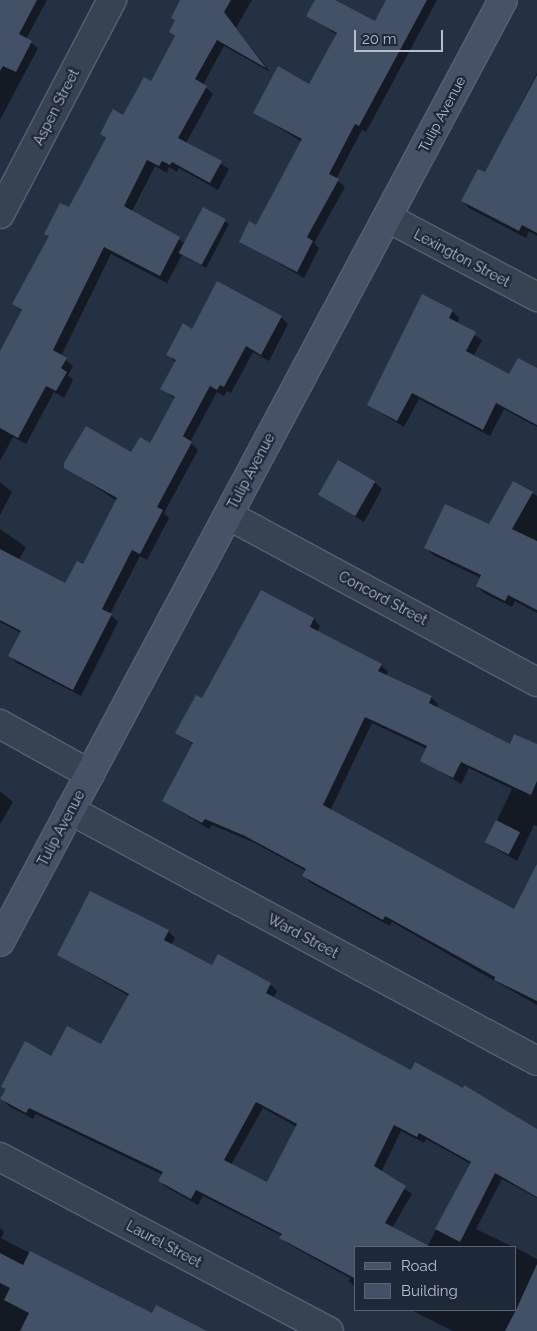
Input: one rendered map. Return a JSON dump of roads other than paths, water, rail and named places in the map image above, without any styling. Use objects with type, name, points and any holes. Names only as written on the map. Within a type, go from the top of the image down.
[{"type":"main road","name":"Tulip Avenue","points":[[0,942],[503,0]]},
{"type":"street","name":"Aspen Street","points":[[0,214],[112,0]]},
{"type":"street","name":"Lexington Street","points":[[388,218],[537,297]]},
{"type":"street","name":"Concord Street","points":[[228,515],[537,682]]},
{"type":"street","points":[[0,724],[90,774]]},
{"type":"street","name":"Ward Street","points":[[70,810],[537,1061]]},
{"type":"street","name":"Laurel Street","points":[[0,1157],[329,1331]]}]
